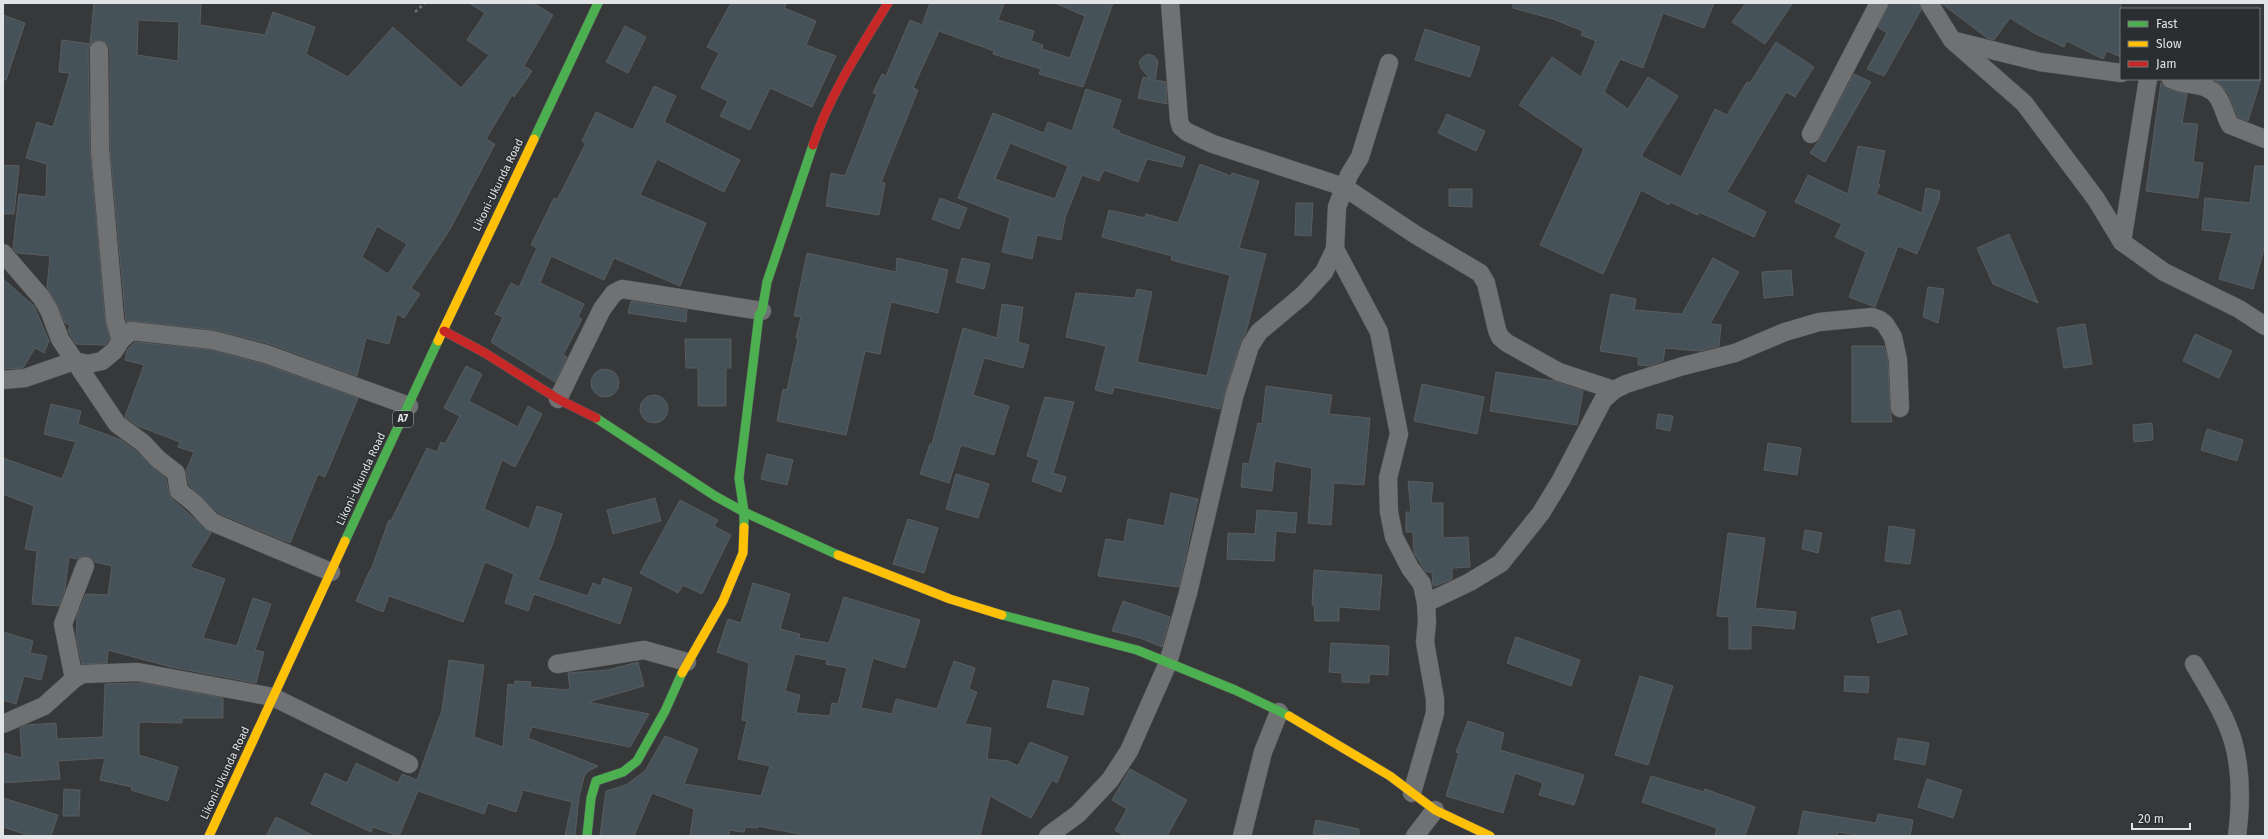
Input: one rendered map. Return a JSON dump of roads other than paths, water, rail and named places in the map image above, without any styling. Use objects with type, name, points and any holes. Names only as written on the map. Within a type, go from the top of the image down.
[{"type":"main road","name":"Likoni-Ukunda Road","points":[[209,836],[444,331],[496,215],[547,112],[598,3]]},
{"type":"main road","points":[[587,836],[591,798],[596,781],[623,772],[637,761],[665,712],[687,662],[723,601],[743,553],[744,512],[739,478],[740,465],[759,315],[762,311],[767,282],[819,126],[837,88],[888,3]]},
{"type":"main road","points":[[444,331],[484,353],[558,399],[585,411],[715,496],[744,512],[847,560],[950,599],[985,611],[1137,650],[1235,690],[1305,724],[1390,776],[1435,810],[1467,827],[1490,836]]},
{"type":"street","points":[[1170,3],[1176,90],[1181,127],[1187,132],[1212,144],[1344,187],[1416,235],[1480,273],[1486,283],[1497,330],[1500,336],[1507,343],[1559,372],[1614,390]]},
{"type":"street","points":[[1811,134],[1879,3]]},
{"type":"street","points":[[1929,3],[1952,40],[2024,104],[2096,200],[2122,242],[2164,272],[2239,309],[2265,326]]},
{"type":"street","points":[[1952,40],[2040,62],[2120,73]]},
{"type":"street","points":[[99,50],[100,150],[115,320],[121,340]]},
{"type":"street","points":[[1048,836],[1078,814],[1110,780],[1128,751],[1168,663],[1188,594],[1234,397],[1250,346],[1259,332],[1302,295],[1324,272],[1335,249],[1337,207],[1344,187],[1360,157],[1389,63]]},
{"type":"street","points":[[2122,242],[2148,80]]},
{"type":"street","points":[[2173,80],[2177,82],[2204,86],[2212,91],[2221,103],[2230,125],[2265,139]]},
{"type":"street","points":[[1335,249],[1380,332],[1399,434],[1388,478],[1389,512],[1394,537],[1410,568],[1422,584],[1426,603],[1427,622],[1424,642],[1435,699],[1435,713],[1412,793]]},
{"type":"street","points":[[3,253],[41,297],[49,310],[60,339],[117,424],[143,443],[158,459],[176,473],[179,491],[194,503],[212,522],[331,572]]},
{"type":"street","points":[[558,399],[602,309],[614,293],[622,289],[762,311]]},
{"type":"street","points":[[1426,603],[1470,582],[1501,563],[1541,513],[1561,480],[1603,400],[1614,390],[1626,384],[1682,366],[1735,353],[1785,332],[1820,322],[1872,317],[1885,324],[1893,337],[1898,360],[1900,408]]},
{"type":"street","points":[[3,380],[25,378],[74,361],[88,364],[102,361],[114,351],[121,340],[131,330],[213,340],[266,354],[409,406]]},
{"type":"street","points":[[74,679],[63,624],[85,566]]},
{"type":"street","points":[[557,664],[644,650],[687,662]]},
{"type":"street","points":[[2194,664],[2216,703],[2233,741],[2239,774],[2241,805],[2237,836]]},
{"type":"street","points":[[3,724],[44,706],[74,679],[84,674],[138,672],[273,698],[408,764]]},
{"type":"street","points":[[1244,835],[1263,752],[1279,712]]},
{"type":"street","points":[[1415,836],[1435,810]]}]
